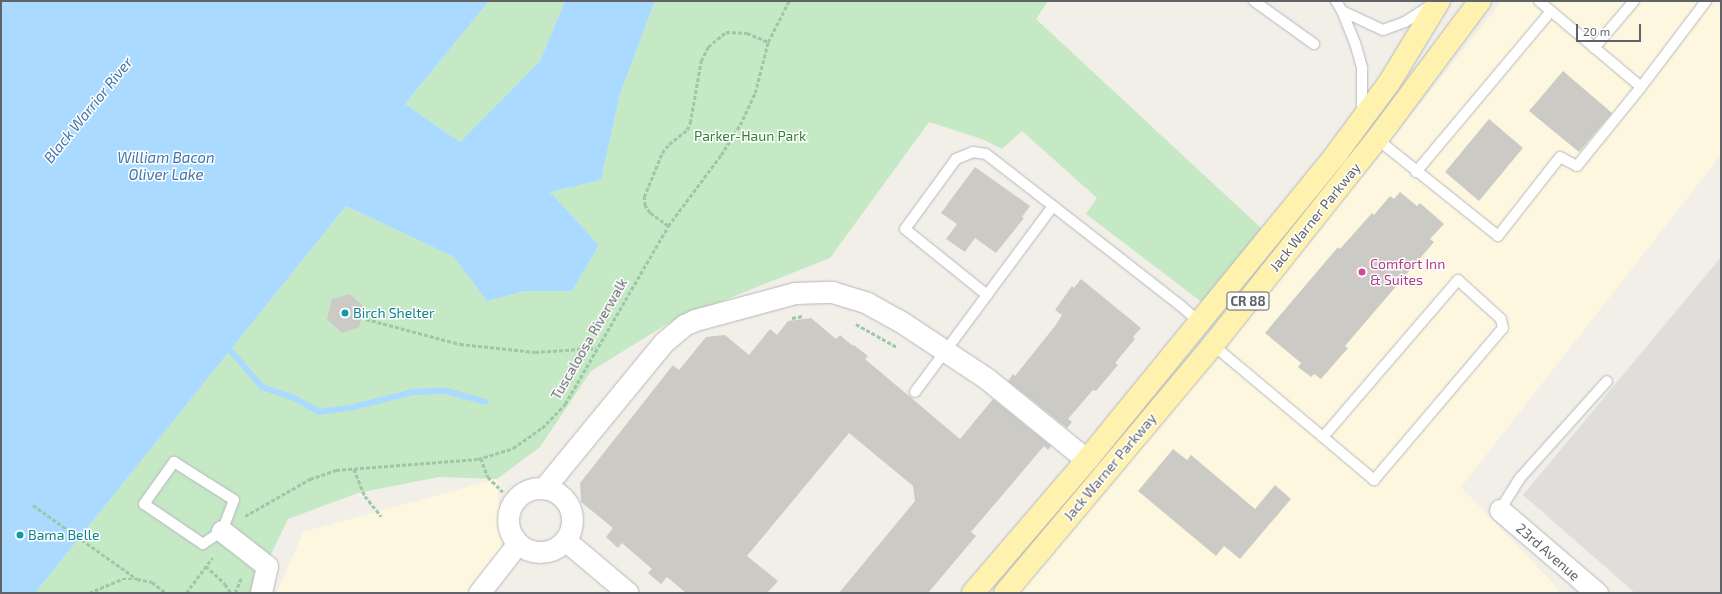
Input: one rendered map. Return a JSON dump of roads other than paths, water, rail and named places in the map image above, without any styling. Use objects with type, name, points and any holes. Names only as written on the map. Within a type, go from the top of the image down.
[{"type":"main road","name":"Jack Warner Parkway","points":[[973,593],[1087,460],[1198,321],[1362,122],[1401,65],[1439,1]]},
{"type":"main road","name":"Jack Warner Parkway","points":[[1005,593],[1213,344],[1378,139],[1480,1]]},
{"type":"street","points":[[544,488],[664,342],[684,326],[695,320],[795,293],[832,292],[867,303],[900,321],[986,378],[1087,460]]},
{"type":"street","points":[[536,488],[544,488],[558,492],[566,500],[571,509],[573,520],[571,531],[565,540],[557,548],[547,552],[536,552],[526,549],[518,543],[512,535],[508,525],[508,515],[512,505],[518,497],[526,491],[536,488]]},
{"type":"street","name":"23rd Avenue","points":[[1500,510],[1597,593]]},
{"type":"street","points":[[226,533],[266,566],[261,593]]},
{"type":"street","points":[[565,540],[628,593]]},
{"type":"street","points":[[479,593],[518,543]]},
{"type":"lane","points":[[1254,1],[1314,44]]},
{"type":"lane","points":[[1336,1],[1342,10],[1355,43],[1362,68],[1362,122]]},
{"type":"lane","points":[[1342,10],[1383,30],[1405,22],[1439,1]]},
{"type":"lane","points":[[1539,1],[1641,87]]},
{"type":"lane","points":[[1594,48],[1634,1]]},
{"type":"lane","points":[[1378,139],[1416,172],[1498,236],[1560,157],[1577,166],[1641,87],[1706,1]]},
{"type":"lane","points":[[1416,172],[1552,12]]},
{"type":"lane","points":[[987,295],[905,229],[956,159],[973,152],[986,154],[1181,306],[1198,321]]},
{"type":"lane","points":[[915,392],[1053,206]]},
{"type":"lane","points":[[1213,344],[1322,437],[1374,480],[1503,328],[1500,319],[1458,280],[1322,437]]},
{"type":"lane","points":[[1500,510],[1520,478],[1607,381]]},
{"type":"lane","points":[[174,462],[234,500],[226,533],[203,544],[144,504],[174,462]]},
{"type":"water","name":"William Bacon Oliver Lake","points":[[1,1],[489,1],[405,104],[460,142],[540,61],[565,1],[655,1],[620,94],[601,180],[550,192],[599,245],[572,291],[525,291],[487,301],[454,257],[346,206],[35,593],[1,593]]},
{"type":"waterway","points":[[230,350],[262,387],[296,399],[319,412],[354,407],[413,392],[446,391],[486,402]]},
{"type":"place","name":"Comfort Inn & Suites","points":[[1362,272]]},
{"type":"place","name":"Birch Shelter","points":[[345,313]]},
{"type":"place","name":"Bama Belle","points":[[20,535]]},
{"type":"water label","name":"Black Warrior River","points":[[88,110]]},
{"type":"park label","name":"Parker-Haun Park","points":[[750,136]]}]
